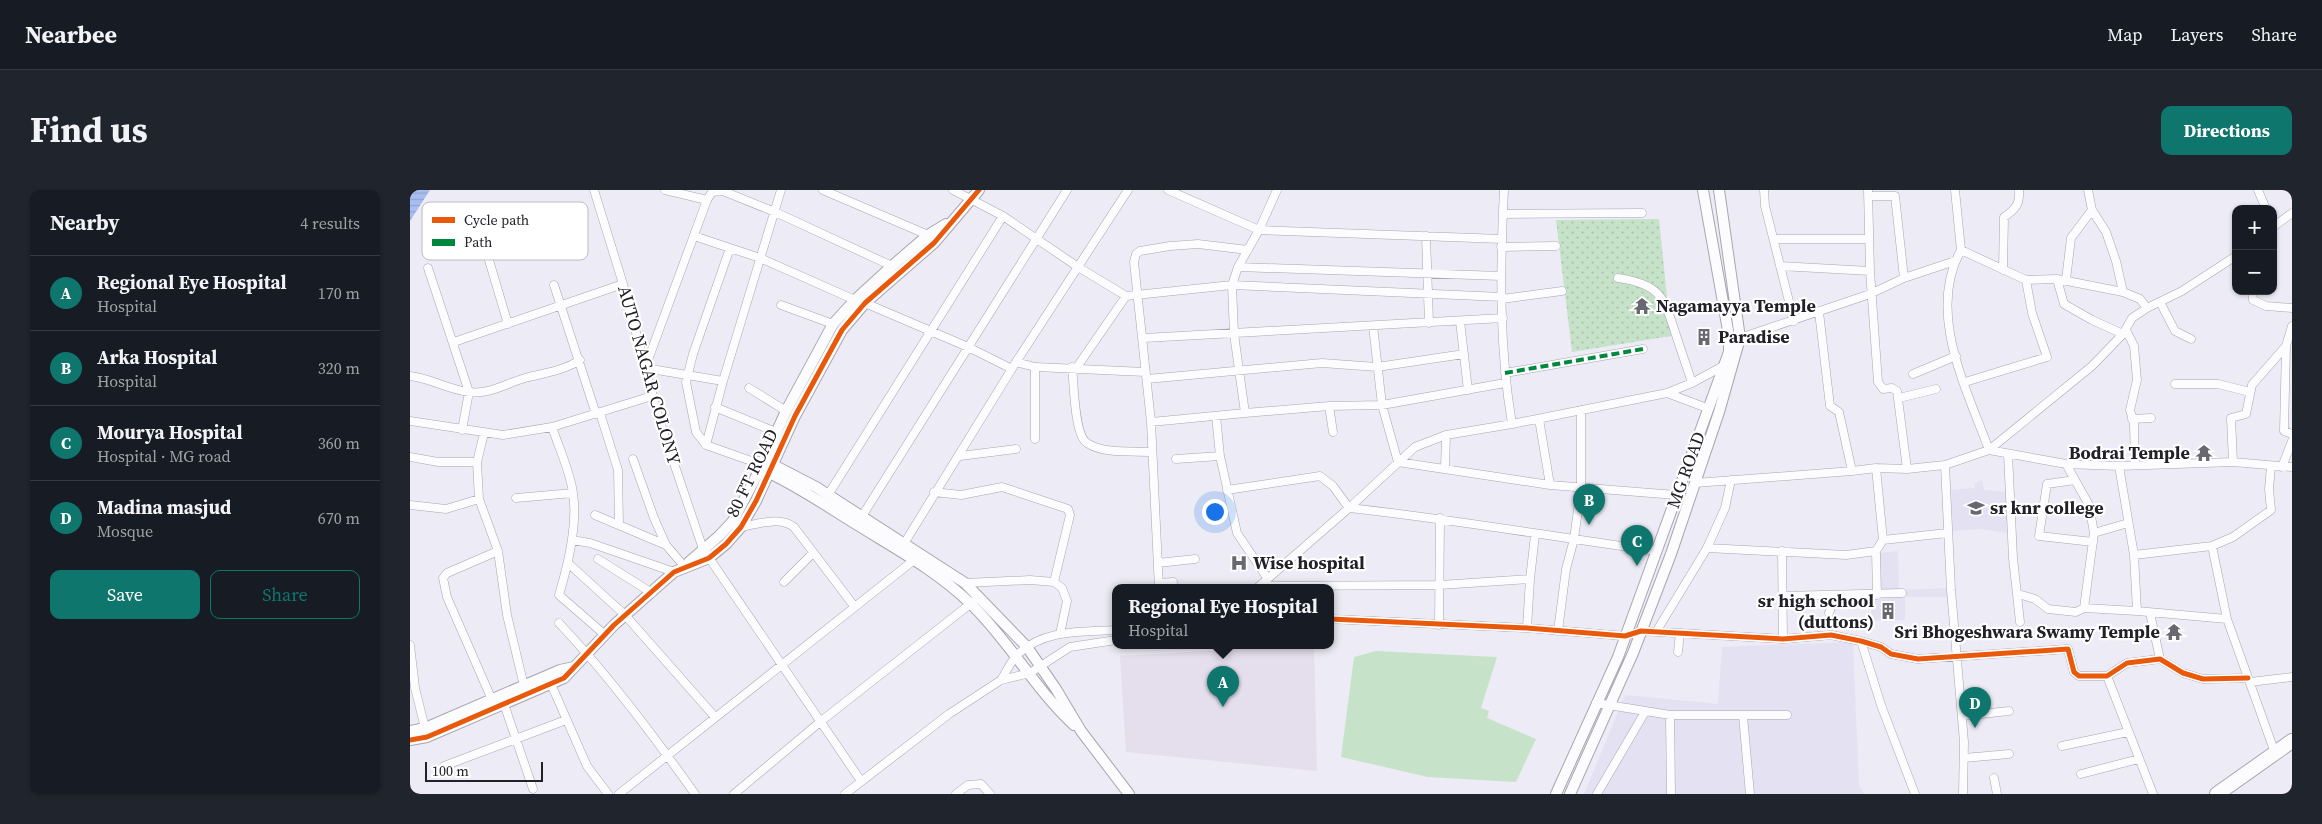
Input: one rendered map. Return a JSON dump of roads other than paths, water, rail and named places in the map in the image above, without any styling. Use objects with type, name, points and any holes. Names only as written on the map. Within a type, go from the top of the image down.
[{"type":"highway","points":[[2217,794],[2292,742]]},
{"type":"main road","name":"80 FT ROAD","points":[[410,740],[427,737],[564,678],[605,634],[674,572],[706,553],[726,544],[741,527],[767,466],[776,432],[833,324],[934,243],[978,190]]},
{"type":"main road","name":"MG ROAD","points":[[1556,794],[1626,636],[1707,408],[1729,352],[1729,336],[1704,190]]},
{"type":"main road","name":"MG ROAD","points":[[1570,794],[1610,706],[1671,554],[1740,338],[1718,190]]},
{"type":"main road","name":"80 FT ROAD","points":[[706,553],[732,521],[767,466],[832,345],[860,301],[892,266],[928,235],[950,222]]},
{"type":"main road","points":[[767,466],[828,494],[860,520]]},
{"type":"main road","points":[[767,466],[965,583],[1027,647],[1041,666],[1081,731],[1129,794]]},
{"type":"main road","points":[[903,547],[914,560],[971,604],[1017,655],[1064,716],[1081,731]]},
{"type":"main road","name":"80 FT ROAD","points":[[410,731],[425,728],[560,670],[574,667]]},
{"type":"street","name":"AUTO NAGAR COLONY","points":[[594,190],[623,284],[652,396],[706,553],[861,781]]},
{"type":"street","points":[[666,190],[707,200]]},
{"type":"street","points":[[706,445],[722,382],[776,212],[781,190]]},
{"type":"street","points":[[824,190],[928,235]]},
{"type":"street","points":[[953,190],[1003,216],[1078,267],[1126,296],[1232,285],[1502,298],[1562,291]]},
{"type":"street","points":[[860,520],[1067,190]]},
{"type":"street","points":[[903,547],[934,492],[960,456],[1014,366],[1128,190]]},
{"type":"street","points":[[1168,190],[1259,230],[1426,236],[1556,246]]},
{"type":"street","points":[[1245,413],[1234,334],[1232,285],[1238,267],[1259,230],[1277,190]]},
{"type":"street","points":[[1504,190],[1501,276],[1505,383],[1512,424]]},
{"type":"street","points":[[1764,190],[1794,320]]},
{"type":"street","points":[[1955,190],[1961,250],[1955,260],[1946,303],[1956,356],[1989,450]]},
{"type":"street","points":[[2003,270],[2004,217],[2016,210],[2020,201],[2020,190]]},
{"type":"street","points":[[2088,190],[2092,210],[2106,232],[2116,261],[2123,292]]},
{"type":"street","points":[[2258,190],[2264,205]]},
{"type":"street","points":[[722,382],[645,368],[707,200],[712,192],[723,191],[776,212],[892,266]]},
{"type":"street","points":[[1904,278],[1895,196],[1868,193],[1870,294],[1878,382],[1883,389],[1896,389],[1899,398],[1907,469]]},
{"type":"street","points":[[2066,280],[2071,238],[2092,210]]},
{"type":"street","points":[[2277,224],[2292,213]]},
{"type":"street","points":[[1503,214],[1642,214]]},
{"type":"street","points":[[828,494],[1003,216]]},
{"type":"street","points":[[694,236],[760,258],[929,332],[1014,366],[1075,367],[1146,376],[1239,372],[1322,364],[1376,367],[1464,354]]},
{"type":"street","points":[[1426,236],[1428,323]]},
{"type":"street","points":[[1774,239],[1869,239]]},
{"type":"street","points":[[1159,584],[1151,422],[1144,338],[1134,262],[1136,254],[1140,251],[1198,244],[1248,250]]},
{"type":"street","points":[[730,248],[687,376],[696,432],[706,445],[767,466]]},
{"type":"street","points":[[1961,250],[2026,280],[2066,280],[2123,292],[2140,299],[2147,308]]},
{"type":"street","points":[[1695,483],[1876,468],[1907,469],[1945,465],[1989,450],[2058,395],[2125,332],[2132,318],[2147,308],[2182,292],[2232,259]]},
{"type":"street","points":[[489,260],[508,324]]},
{"type":"street","points":[[1740,338],[1870,294],[1904,278],[1955,260]]},
{"type":"street","points":[[1780,266],[1870,271]]},
{"type":"street","points":[[1238,267],[1501,276]]},
{"type":"street","points":[[428,268],[470,392],[462,430]]},
{"type":"street","points":[[1618,278],[1640,281],[1658,293],[1668,308],[1692,383]]},
{"type":"street","points":[[2057,279],[2064,304],[2092,320],[2125,332],[2134,346],[2136,380],[2130,410],[2135,465]]},
{"type":"street","points":[[1965,382],[2047,357],[2032,313],[2026,280]]},
{"type":"street","points":[[454,342],[623,284]]},
{"type":"street","points":[[554,285],[618,470],[619,525]]},
{"type":"street","points":[[2252,295],[2253,300],[2266,306],[2292,308]]},
{"type":"street","points":[[1126,296],[1075,367],[1079,429],[1084,440],[1106,449],[1152,452]]},
{"type":"street","points":[[2160,302],[2175,331],[2191,339]]},
{"type":"street","points":[[781,306],[833,324]]},
{"type":"street","points":[[1819,312],[1830,406],[1839,412],[1852,471]]},
{"type":"street","points":[[1144,338],[1503,318]]},
{"type":"street","points":[[1460,321],[1468,390]]},
{"type":"street","points":[[1373,326],[1376,367],[1382,405],[1398,462]]},
{"type":"street","points":[[2234,462],[2231,418],[2246,414],[2252,384],[2286,346],[2292,326]]},
{"type":"street","points":[[2286,346],[2289,357],[2284,431],[2292,434]]},
{"type":"street","points":[[1505,374],[1643,349]]},
{"type":"street","points":[[1914,374],[1956,356]]},
{"type":"street","points":[[1262,584],[1415,447],[1446,435],[1539,419],[1667,393],[1692,383],[1735,358]]},
{"type":"street","points":[[410,376],[470,392],[492,390],[523,379],[569,367],[580,360]]},
{"type":"street","points":[[1035,367],[1035,439]]},
{"type":"street","points":[[1151,422],[1329,406],[1382,405],[1505,383]]},
{"type":"street","points":[[2175,384],[2218,384],[2250,392]]},
{"type":"street","points":[[749,388],[786,411]]},
{"type":"street","points":[[1899,398],[1936,389]]},
{"type":"street","points":[[1667,393],[1707,408]]},
{"type":"street","points":[[410,420],[503,436],[552,427],[652,396]]},
{"type":"street","points":[[1329,406],[1333,432]]},
{"type":"street","points":[[715,407],[776,432]]},
{"type":"street","points":[[1558,631],[1566,569],[1574,539],[1581,488],[1581,410]]},
{"type":"street","points":[[1216,416],[1220,456],[1237,533],[1268,579]]},
{"type":"street","points":[[2132,419],[2151,418]]},
{"type":"street","points":[[1539,419],[1550,485]]},
{"type":"street","points":[[552,427],[573,493],[572,540],[568,563],[558,595],[605,634]]},
{"type":"street","points":[[484,433],[477,462],[479,499],[498,551],[506,615],[524,686]]},
{"type":"street","points":[[1445,469],[1446,435]]},
{"type":"street","points":[[2282,467],[2292,441]]},
{"type":"street","points":[[960,456],[1016,449]]},
{"type":"street","points":[[1989,450],[2066,464],[2118,466],[2234,462],[2292,467]]},
{"type":"street","points":[[2008,454],[2013,558],[2020,622]]},
{"type":"street","points":[[1176,459],[1220,456]]},
{"type":"street","points":[[410,457],[438,462],[477,462]]},
{"type":"street","points":[[633,460],[654,518],[666,544],[684,566]]},
{"type":"street","points":[[1398,462],[1550,485],[1676,495]]},
{"type":"street","points":[[2066,464],[2089,505],[2094,533],[2084,608]]},
{"type":"street","points":[[1945,465],[1947,533],[1962,716],[1963,794]]},
{"type":"street","points":[[2118,466],[2134,555],[2137,611]]},
{"type":"street","points":[[2134,555],[2212,546],[2233,538],[2271,510],[2269,489],[2271,466]]},
{"type":"street","points":[[1876,468],[1883,540],[1876,551],[1877,595]]},
{"type":"street","points":[[1227,490],[1320,476],[1333,486],[1349,508],[1440,518],[1656,551]]},
{"type":"street","points":[[1656,632],[1707,548],[1725,508],[1731,480]]},
{"type":"street","points":[[2075,480],[2047,484],[2039,536],[2093,542]]},
{"type":"street","points":[[934,492],[962,495],[1002,488],[1068,509],[1070,515],[1054,582]]},
{"type":"street","points":[[516,498],[573,493]]},
{"type":"street","points":[[410,505],[446,508],[479,499]]},
{"type":"street","points":[[595,515],[666,544]]},
{"type":"street","points":[[1439,625],[1440,518]]},
{"type":"street","points":[[741,527],[781,520],[794,527],[854,606]]},
{"type":"street","points":[[2094,533],[2128,523]]},
{"type":"street","points":[[1883,540],[1947,533]]},
{"type":"street","points":[[1527,628],[1535,534]]},
{"type":"street","points":[[572,540],[590,542],[674,572]]},
{"type":"street","points":[[2212,546],[2227,619],[2274,753]]},
{"type":"street","points":[[1707,548],[1846,555],[1876,551]]},
{"type":"street","points":[[492,700],[447,597],[443,578],[447,574],[498,551]]},
{"type":"street","points":[[1782,551],[1784,639]]},
{"type":"street","points":[[784,582],[814,553]]},
{"type":"street","points":[[598,559],[652,593]]},
{"type":"street","points":[[1158,563],[1194,559]]},
{"type":"street","points":[[619,794],[914,560]]},
{"type":"street","points":[[568,563],[625,615],[715,717]]},
{"type":"street","points":[[1334,586],[1440,585],[1530,579]]},
{"type":"street","points":[[965,583],[1030,580],[1054,582],[1062,588],[1067,600],[1060,634]]},
{"type":"street","points":[[1166,584],[1173,582]]},
{"type":"street","points":[[1783,596],[1902,593]]},
{"type":"street","points":[[2018,594],[2035,599],[2048,609],[2076,612],[2084,608],[2227,619]]},
{"type":"street","points":[[1829,613],[1835,595]]},
{"type":"street","points":[[734,794],[820,722],[980,597]]},
{"type":"street","points":[[2150,614],[2160,659]]},
{"type":"street","points":[[1334,619],[1527,628],[1626,636],[1641,632],[1784,639],[1831,635],[1861,641],[1881,647],[1890,654],[1918,660],[2068,648],[2075,674],[2079,676],[2107,676],[2127,663],[2160,659],[2183,673],[2203,679],[2249,680],[2292,678]]},
{"type":"street","points":[[559,623],[588,654],[668,755],[696,794]]},
{"type":"street","points":[[1000,680],[1017,655],[1045,637],[1112,630]]},
{"type":"street","points":[[1678,652],[1680,633]]},
{"type":"street","points":[[845,794],[949,714],[1000,680],[1030,673],[1070,647],[1112,641]]},
{"type":"street","points":[[1861,641],[1881,705],[1915,794]]},
{"type":"street","points":[[410,644],[415,688],[425,728]]},
{"type":"street","points":[[2107,676],[2152,794]]},
{"type":"street","points":[[551,684],[587,766],[608,794]]},
{"type":"street","points":[[1596,703],[1670,716],[1787,715]]},
{"type":"street","points":[[504,704],[533,788]]},
{"type":"street","points":[[1962,716],[2010,711]]},
{"type":"street","points":[[1597,794],[1645,712]]},
{"type":"street","points":[[1670,716],[1671,794]]},
{"type":"street","points":[[1743,716],[1750,794]]},
{"type":"street","points":[[444,766],[566,720]]},
{"type":"street","points":[[2062,746],[2128,732]]},
{"type":"street","points":[[1964,758],[2009,754]]},
{"type":"street","points":[[2081,774],[2139,759]]},
{"type":"street","points":[[1994,778],[1997,794]]},
{"type":"street","points":[[956,794],[974,783],[981,784],[990,794]]},
{"type":"water","points":[[410,190],[430,190],[422,202],[410,221]]},
{"type":"place","name":"Nagamayya Temple","points":[[1642,306]]},
{"type":"place","name":"Paradise","points":[[1704,337]]},
{"type":"place","name":"Bodrai Temple","points":[[2204,453]]},
{"type":"place","name":"sr knr college","points":[[1976,508]]},
{"type":"place","name":"Arka Hospital","points":[[1589,525]]},
{"type":"place","name":"Wise hospital","points":[[1239,563]]},
{"type":"place","name":"Mourya Hospital","points":[[1637,566]]},
{"type":"place","name":"sr high school (duttons)","points":[[1888,611]]},
{"type":"place","name":"Sri Bhogeshwara Swamy Temple","points":[[2174,632]]},
{"type":"place","name":"Regional Eye Hospital","points":[[1223,707]]},
{"type":"place","name":"Madina masjud","points":[[1975,728]]}]
